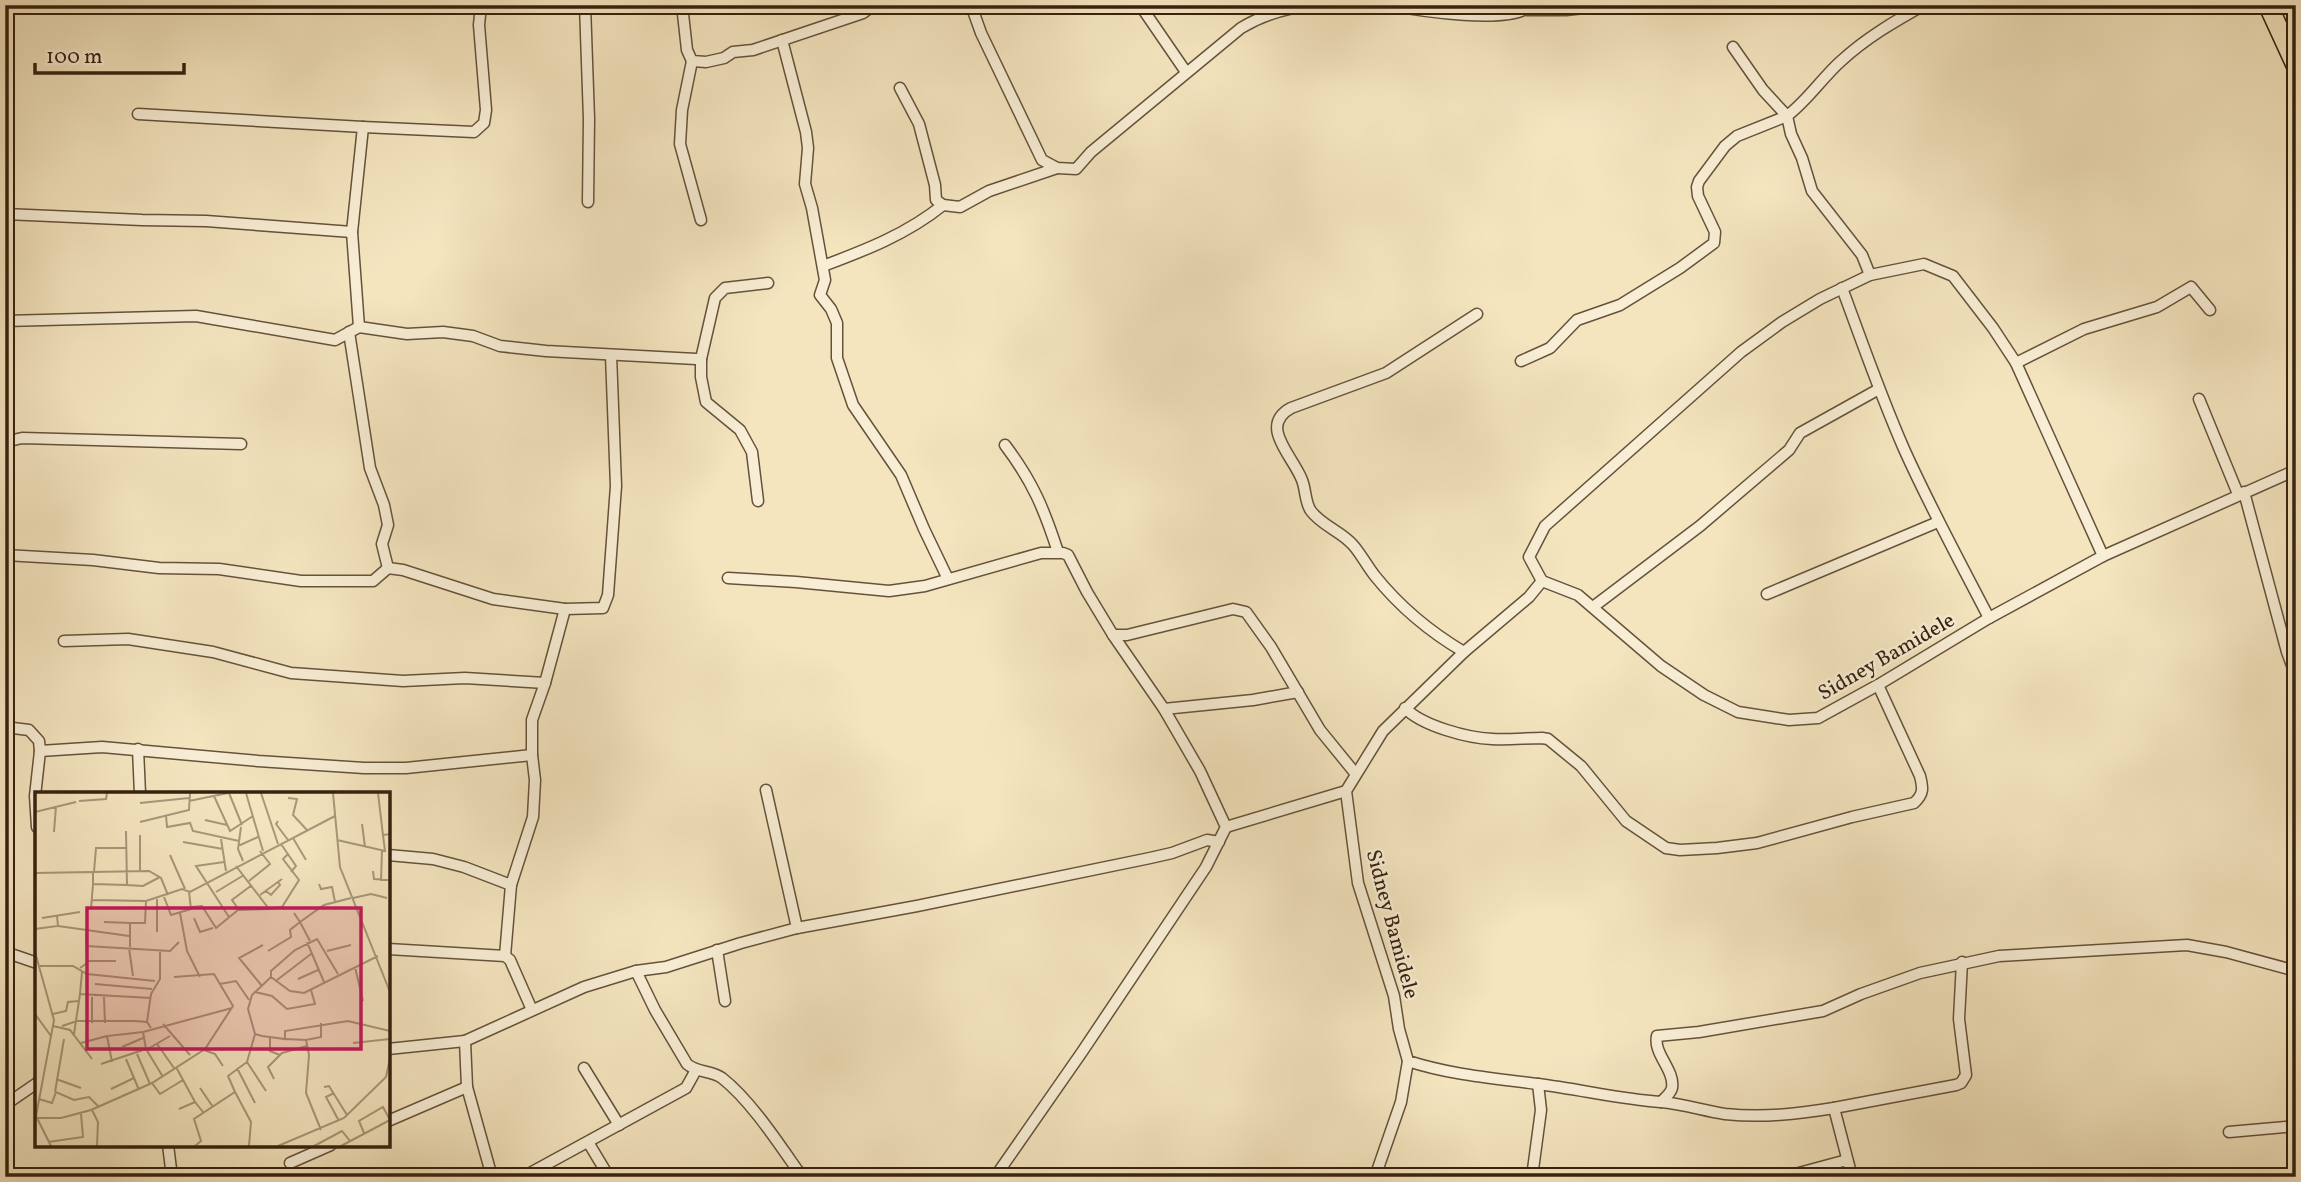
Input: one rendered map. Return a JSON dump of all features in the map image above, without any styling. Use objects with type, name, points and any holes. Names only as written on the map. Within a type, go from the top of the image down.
[{"type":"highway","points":[[2268,5],[2296,66]]},
{"type":"street","points":[[138,114],[474,132],[484,123],[486,110],[479,24],[481,5]]},
{"type":"street","points":[[585,5],[589,202]]},
{"type":"street","points":[[682,5],[687,50],[692,61],[682,110],[680,145],[701,220]]},
{"type":"street","points":[[692,61],[706,62],[724,58],[733,52],[752,50],[863,13],[874,5]]},
{"type":"street","points":[[971,5],[981,33],[1042,160],[1057,168]]},
{"type":"street","points":[[1140,5],[1186,72]]},
{"type":"street","points":[[900,88],[919,124],[935,185],[936,200],[943,205],[960,207],[989,191],[1057,168],[1076,169],[1091,152],[1241,28],[1269,10],[1316,5]]},
{"type":"street","points":[[1390,5],[1473,16],[1533,8],[1566,10],[1610,5]]},
{"type":"street","points":[[1521,360],[1550,348],[1577,320],[1620,305],[1680,268],[1714,243],[1715,232],[1697,193],[1699,181],[1730,141],[1787,117],[1841,61],[1874,34],[1924,5]]},
{"type":"street","points":[[782,40],[806,132],[808,148],[805,184],[825,280],[820,295],[831,309],[837,323],[837,358],[853,405],[901,475],[948,579]]},
{"type":"street","points":[[1733,47],[1763,90],[1787,117],[1812,191],[1862,255],[1870,275]]},
{"type":"street","points":[[359,327],[352,233],[363,127]]},
{"type":"street","points":[[823,266],[864,251],[919,224],[943,205]]},
{"type":"street","points":[[5,214],[206,221],[352,233]]},
{"type":"street","points":[[995,1177],[1144,961],[1206,867],[1226,827],[1346,791],[1383,731],[1464,652],[1529,597],[1542,581],[1529,556],[1535,541],[1556,515],[1741,352],[1782,322],[1842,288],[1870,275],[1924,264],[1953,275],[2016,363],[2103,556]]},
{"type":"street","points":[[758,501],[752,452],[740,430],[706,402],[701,359],[715,298],[724,288],[768,283]]},
{"type":"street","points":[[2016,363],[2091,326],[2157,307],[2191,286],[2210,310]]},
{"type":"street","points":[[1842,288],[1879,389],[1938,522],[1989,618]]},
{"type":"street","points":[[1464,652],[1419,623],[1375,576],[1353,545],[1311,510],[1303,482],[1278,433],[1276,423],[1280,414],[1292,408],[1386,373],[1477,314]]},
{"type":"street","points":[[5,321],[196,316],[335,340],[359,327],[407,334],[443,332],[473,336],[500,346],[701,359]]},
{"type":"street","points":[[349,332],[370,468],[384,505],[388,525],[382,544],[388,568]]},
{"type":"street","points":[[5,555],[93,560],[159,568],[219,569],[301,581],[373,581],[388,568],[403,570],[493,599],[565,609],[603,608],[608,595],[616,486],[611,355]]},
{"type":"street","points":[[1593,607],[1700,526],[1789,450],[1800,433],[1879,389]]},
{"type":"street","points":[[2199,400],[2241,493],[2296,676]]},
{"type":"street","points":[[5,442],[22,438],[240,444]]},
{"type":"street","points":[[1005,445],[1026,472],[1044,509],[1058,552]]},
{"type":"street","name":"Sidney Bamidele","points":[[1542,581],[1578,595],[1690,687],[1738,712],[1789,720],[1818,718],[1989,618],[2103,556],[2296,470]]},
{"type":"street","points":[[1767,594],[1938,522]]},
{"type":"street","points":[[728,578],[880,591],[925,586],[1041,553],[1058,552],[1068,555],[1121,648],[1164,709],[1200,771],[1226,827]]},
{"type":"street","points":[[1113,635],[1127,635],[1237,608],[1246,612],[1320,730],[1355,774]]},
{"type":"street","points":[[505,956],[511,885],[533,817],[535,780],[531,755],[531,720],[545,683],[565,609]]},
{"type":"street","points":[[1121,648],[1127,635]]},
{"type":"street","points":[[64,641],[128,639],[213,652],[291,673],[403,681],[465,678],[545,683]]},
{"type":"street","points":[[1405,708],[1420,721],[1489,739],[1548,740],[1581,766],[1626,821],[1656,843],[1680,850],[1757,843],[1914,803],[1921,797],[1923,787],[1920,776],[1878,685]]},
{"type":"street","points":[[1164,709],[1253,700],[1298,692]]},
{"type":"street","points":[[5,727],[29,730],[39,741],[35,806]]},
{"type":"street","points":[[40,751],[102,747],[364,768],[406,768],[531,755]]},
{"type":"street","points":[[138,749],[140,792]]},
{"type":"street","points":[[766,790],[797,928]]},
{"type":"street","name":"Sidney Bamidele","points":[[1346,791],[1358,883],[1391,986],[1408,1061]]},
{"type":"street","points":[[390,1049],[465,1041],[584,987],[636,971],[666,967],[797,928],[1150,858],[1207,840],[1219,842]]},
{"type":"street","points":[[390,855],[433,859],[464,867],[511,885]]},
{"type":"street","points":[[1661,1102],[1670,1093],[1672,1084],[1656,1044],[1657,1037],[1823,1011],[1920,973],[1962,962],[2070,950],[2187,945],[2226,952],[2296,971]]},
{"type":"street","points":[[390,949],[505,956],[510,960],[532,1010]]},
{"type":"street","points":[[717,950],[725,1000]]},
{"type":"street","points":[[5,953],[35,962]]},
{"type":"street","points":[[1376,1177],[1401,1102],[1408,1061],[1470,1076],[1538,1084],[1627,1100],[1687,1104],[1720,1113],[1759,1116],[1788,1116],[1956,1085],[1964,1080],[1966,1075],[1959,1019],[1962,962]]},
{"type":"street","points":[[636,971],[687,1064],[696,1070],[711,1072],[722,1078],[759,1116],[798,1175]]},
{"type":"street","points":[[465,1041],[467,1087],[492,1177]]},
{"type":"street","points":[[584,1068],[619,1125]]},
{"type":"street","points":[[523,1177],[686,1088],[696,1070]]},
{"type":"street","points":[[5,1105],[35,1084]]},
{"type":"street","points":[[1532,1177],[1541,1110],[1538,1084]]},
{"type":"street","points":[[390,1120],[467,1087]]},
{"type":"street","points":[[1834,1108],[1852,1177]]},
{"type":"street","points":[[2229,1132],[2296,1126]]},
{"type":"street","points":[[588,1142],[609,1177]]},
{"type":"street","points":[[168,1147],[172,1177]]},
{"type":"street","points":[[290,1163],[326,1147]]},
{"type":"street","points":[[1784,1177],[1847,1160]]}]
